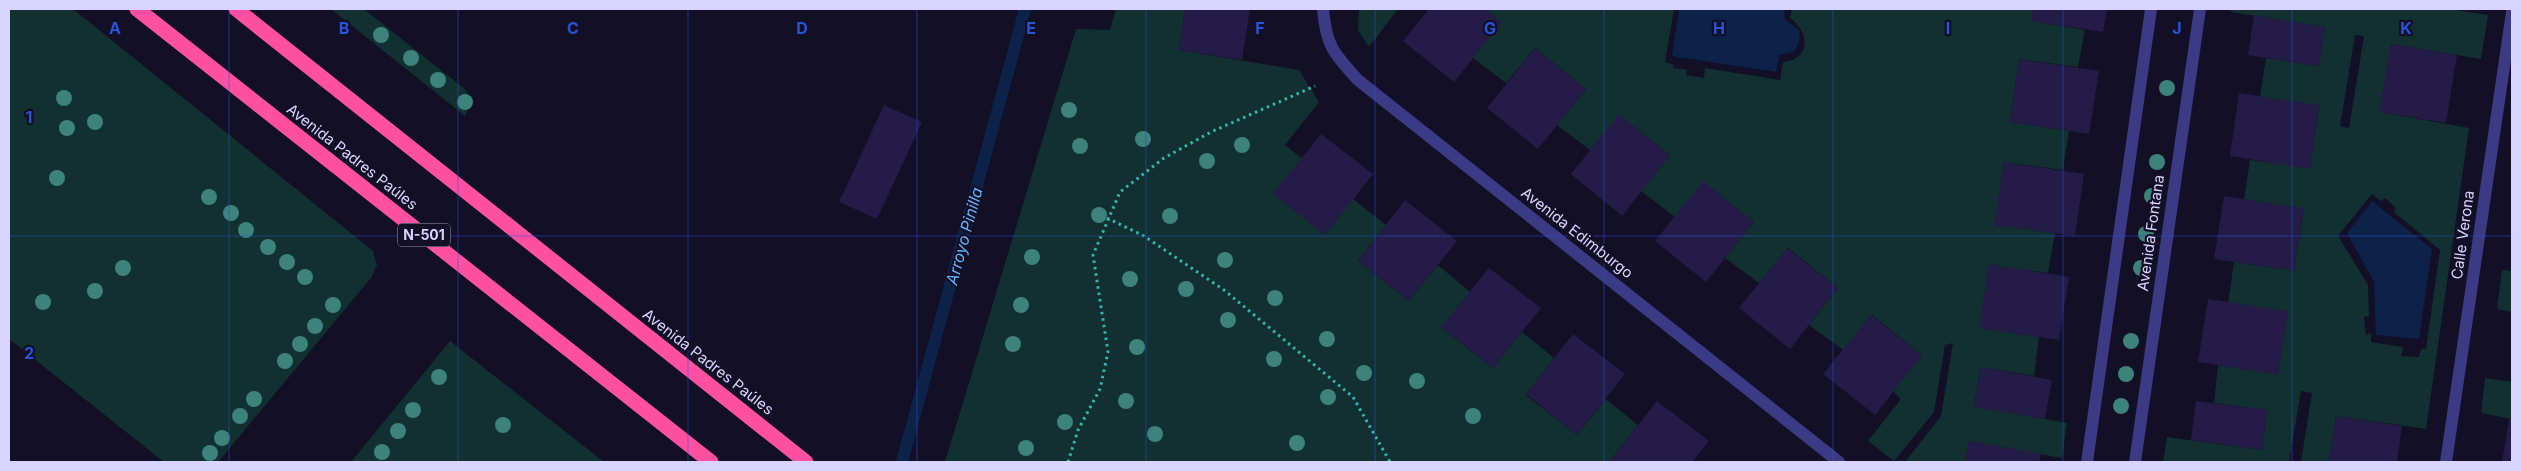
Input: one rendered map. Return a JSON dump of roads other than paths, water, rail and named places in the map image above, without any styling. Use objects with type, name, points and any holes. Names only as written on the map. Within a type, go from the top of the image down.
[{"type":"highway","name":"Avenida Padres Paúles","points":[[137,9],[711,462]]},
{"type":"highway","name":"Avenida Padres Paúles","points":[[236,9],[806,462]]},
{"type":"street","name":"Avenida Edimburgo","points":[[1323,9],[1325,35],[1338,58],[1358,80],[1839,462]]},
{"type":"street","name":"Avenida Fontana","points":[[2087,462],[2151,9]]},
{"type":"street","name":"Avenida Fontana","points":[[2135,462],[2137,435],[2200,9]]},
{"type":"street","name":"Calle Verona","points":[[2446,462],[2512,12]]},
{"type":"water","points":[[1679,9],[1784,9],[1785,19],[1800,31],[1799,43],[1794,52],[1779,55],[1776,72],[1672,56]]},
{"type":"water","points":[[2372,201],[2432,249],[2419,339],[2376,335],[2374,282],[2347,233]]},
{"type":"waterway","name":"Arroyo Pinilla","points":[[902,462],[1025,9]]}]
